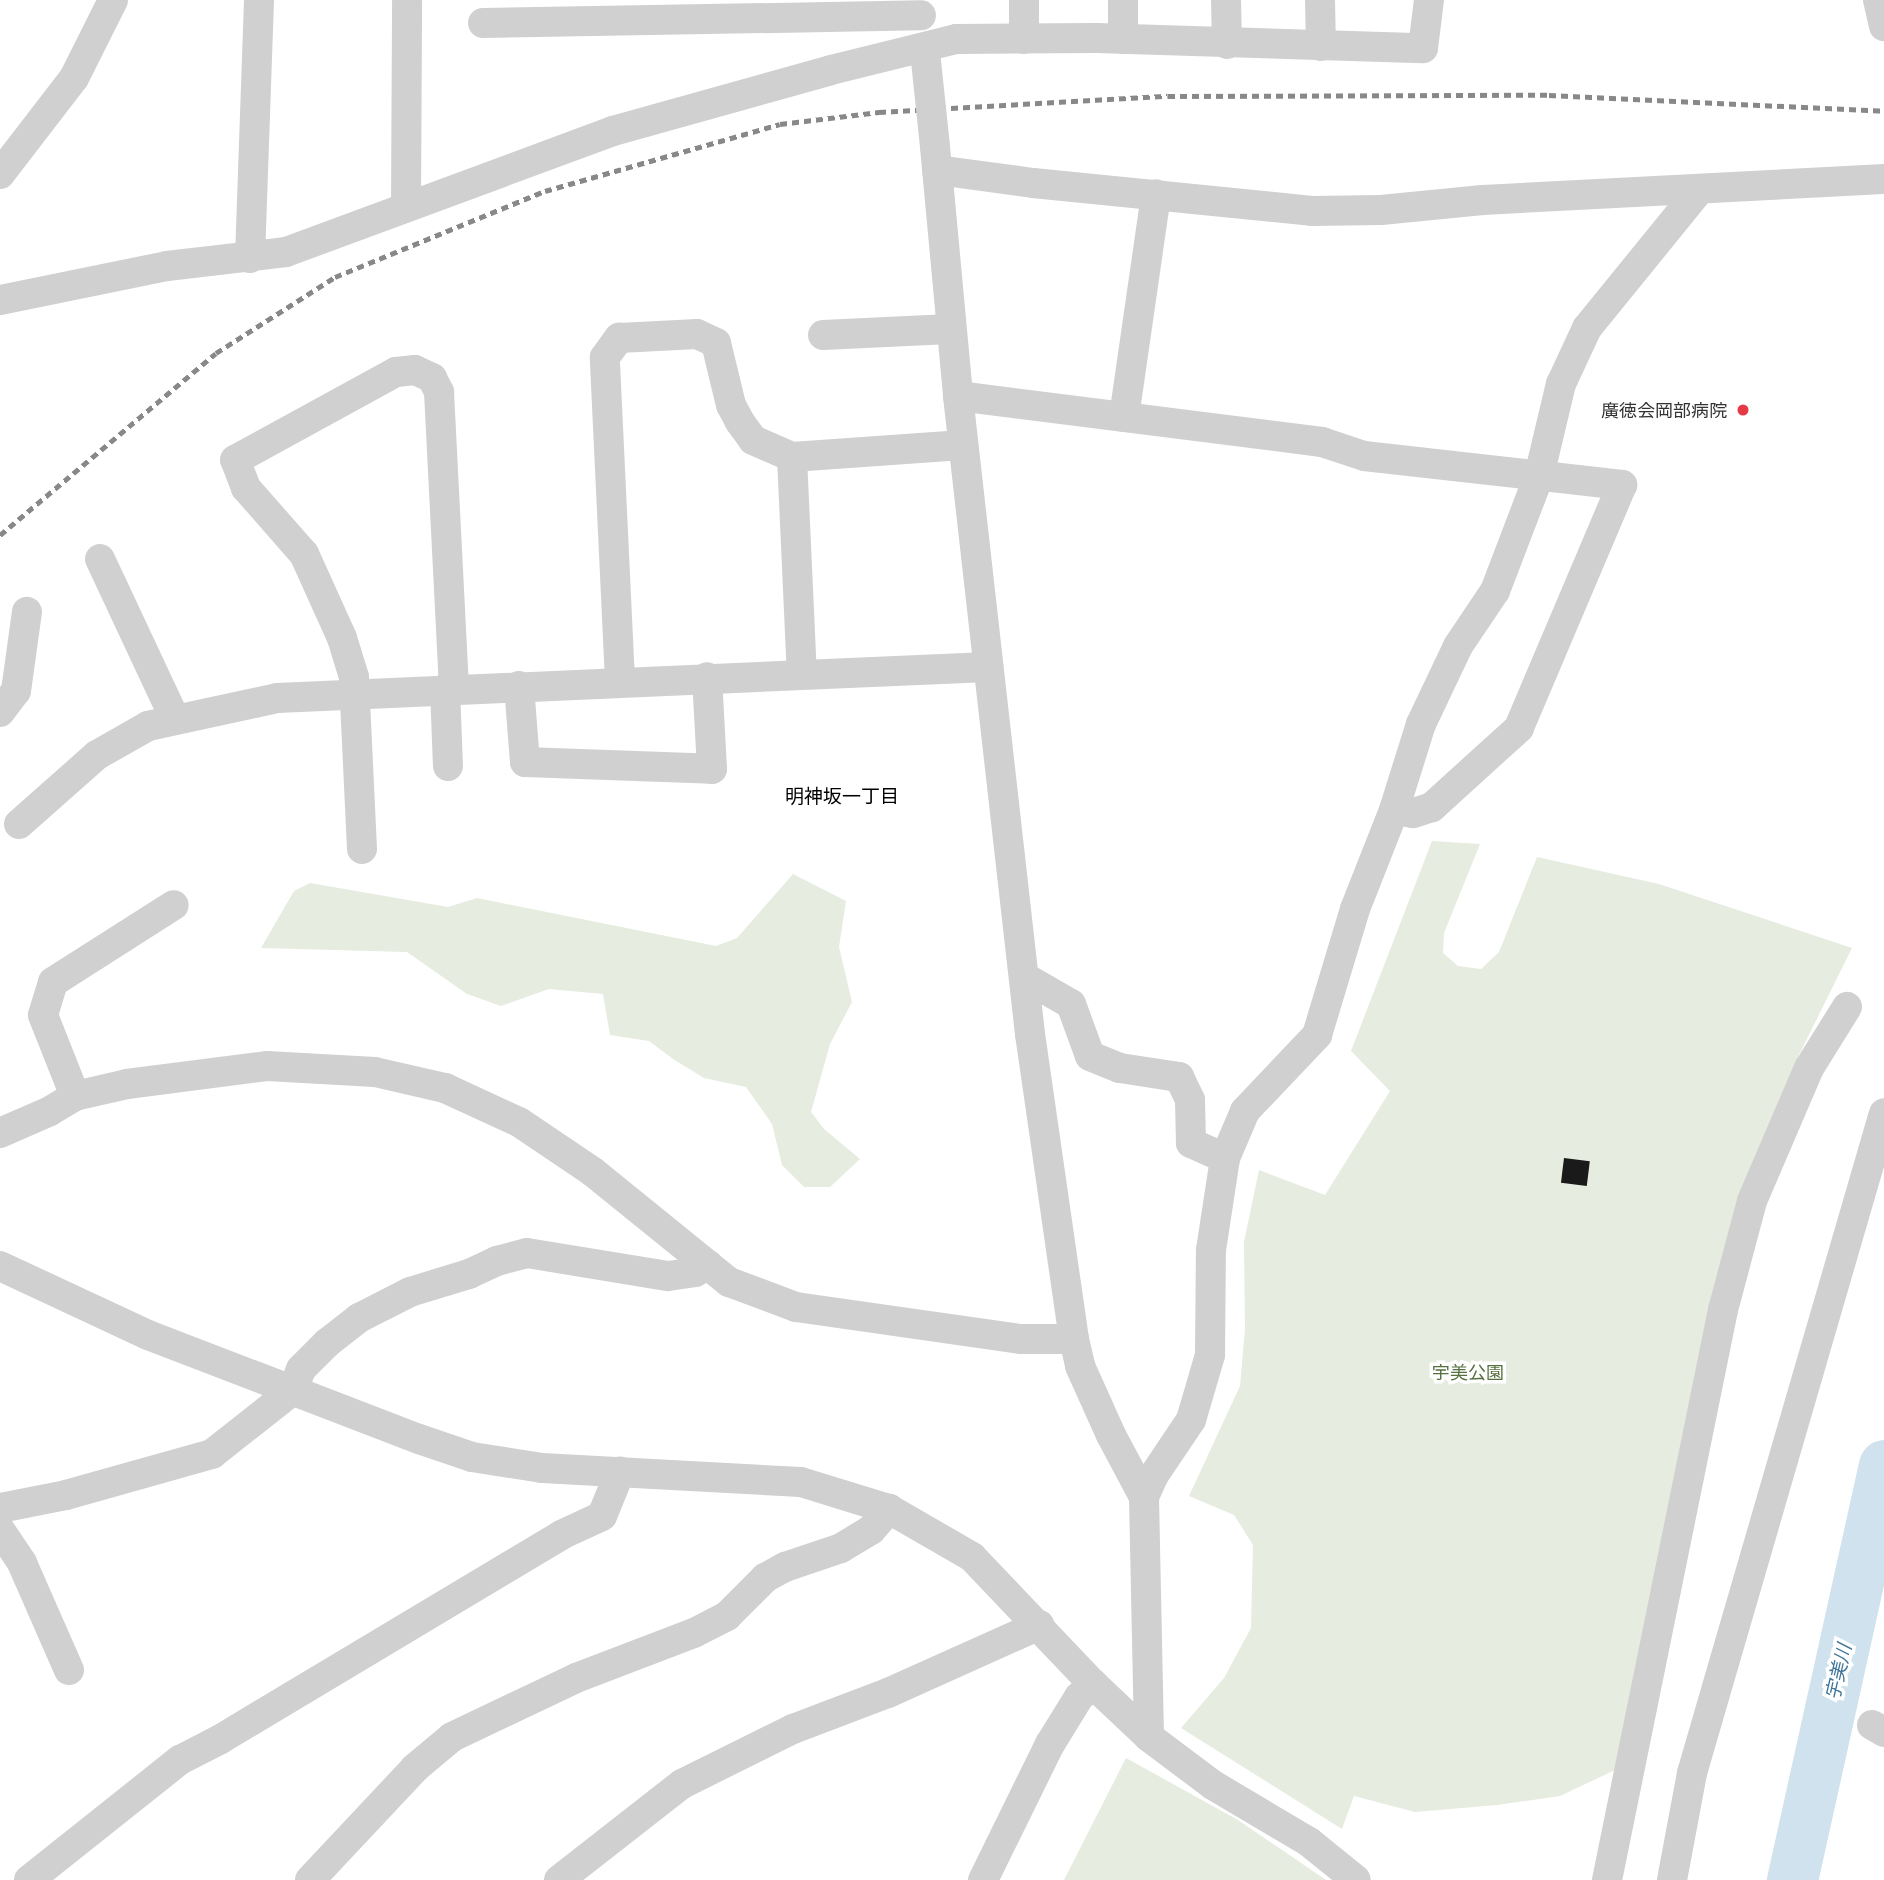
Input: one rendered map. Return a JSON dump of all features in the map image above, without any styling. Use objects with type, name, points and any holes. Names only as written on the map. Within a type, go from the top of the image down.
[{"type":"street","points":[[5,157],[74,78],[113,0]]},
{"type":"street","points":[[250,258],[259,0]]},
{"type":"street","points":[[406,207],[407,0]]},
{"type":"street","points":[[1024,0],[1024,39]]},
{"type":"street","points":[[1123,0],[1124,39]]},
{"type":"street","points":[[1226,0],[1227,44]]},
{"type":"street","points":[[1321,0],[1321,46]]},
{"type":"street","points":[[0,300],[167,266],[286,252],[613,131],[925,54],[956,39],[1124,39],[1423,48],[1429,0]]},
{"type":"street","points":[[1878,0],[1884,26]]},
{"type":"street","points":[[483,23],[610,10],[921,7],[950,328],[988,667],[1024,977],[1074,1339],[1080,1366],[1111,1435],[1144,1497],[1149,1737]]},
{"type":"street","points":[[936,159],[1033,183],[1312,211],[1381,210],[1483,200],[1884,179]]},
{"type":"street","points":[[1144,1497],[1191,1420],[1210,1355],[1212,1250],[1225,1158],[1245,1111],[1317,1035],[1355,909],[1394,810],[1421,724],[1458,646],[1495,591],[1539,476],[1561,384],[1587,328],[1700,189]]},
{"type":"street","points":[[1124,417],[1156,194]]},
{"type":"street","points":[[823,335],[950,328]]},
{"type":"street","points":[[620,681],[605,357],[619,338],[697,334],[716,343],[731,405],[740,422],[753,440],[792,457],[963,445]]},
{"type":"street","points":[[362,849],[354,677],[342,638],[304,554],[246,488],[235,460],[396,372],[415,370],[432,379],[439,392],[449,689],[448,766]]},
{"type":"street","points":[[958,396],[1322,442],[1364,456],[1622,485],[1519,728],[1432,807],[1413,813],[1394,810]]},
{"type":"street","points":[[792,457],[802,674]]},
{"type":"street","points":[[100,559],[175,719]]},
{"type":"street","points":[[0,712],[16,691],[27,612]]},
{"type":"street","points":[[19,824],[97,755],[148,726],[277,698],[707,677],[988,667]]},
{"type":"street","points":[[519,686],[525,762],[712,769],[707,677]]},
{"type":"street","points":[[75,1096],[43,1015],[53,982],[174,905]]},
{"type":"street","points":[[1024,977],[1071,1004],[1090,1056],[1120,1068],[1179,1077],[1190,1100],[1191,1143],[1225,1158]]},
{"type":"street","points":[[1607,1880],[1723,1310],[1752,1201],[1809,1069],[1847,1007]]},
{"type":"street","points":[[0,1133],[50,1111],[75,1096],[127,1084],[267,1066],[375,1072],[445,1088],[519,1122],[593,1172],[729,1282],[796,1307],[1021,1339],[1074,1339]]},
{"type":"street","points":[[1672,1880],[1692,1773],[1884,1113]]},
{"type":"street","points":[[0,1508],[66,1494],[212,1454],[293,1390],[301,1369],[327,1343],[359,1318],[410,1292],[469,1274],[497,1261],[527,1253],[668,1276],[695,1272],[708,1265]]},
{"type":"street","points":[[0,1266],[148,1335],[472,1457],[542,1468],[801,1482],[889,1509],[972,1557],[1093,1684],[1149,1737],[1213,1786],[1309,1842],[1356,1880]]},
{"type":"street","points":[[29,1880],[180,1760],[219,1740],[561,1535],[602,1516],[620,1472]]},
{"type":"street","points":[[310,1880],[415,1768],[452,1737],[576,1678],[694,1633],[727,1616],[765,1578],[785,1567],[841,1548],[871,1530],[889,1509]]},
{"type":"street","points":[[0,1530],[22,1563],[69,1670]]},
{"type":"street","points":[[559,1880],[682,1784],[793,1729],[888,1693],[1039,1625]]},
{"type":"street","points":[[983,1880],[1050,1744],[1079,1697],[1093,1684]]},
{"type":"green space","name":"宇美公園","points":[[1432,841],[1480,844],[1444,933],[1443,953],[1458,966],[1481,969],[1499,952],[1537,857],[1659,884],[1852,948],[1798,1057],[1740,1197],[1615,1770],[1560,1796],[1497,1805],[1415,1812],[1354,1796],[1342,1829],[1181,1728],[1224,1678],[1251,1628],[1253,1545],[1234,1515],[1189,1496],[1240,1386],[1245,1329],[1244,1242],[1259,1170],[1325,1195],[1390,1091],[1351,1051]]},
{"type":"green space","points":[[793,874],[846,901],[839,947],[852,1002],[830,1044],[811,1112],[824,1129],[860,1159],[830,1187],[804,1187],[782,1165],[772,1124],[746,1087],[704,1078],[649,1041],[610,1035],[603,994],[549,989],[501,1006],[467,994],[407,952],[261,948],[294,891],[310,883],[448,907],[477,898],[716,946],[737,938]]},
{"type":"green space","points":[[1126,1758],[1238,1820],[1326,1880],[1064,1880]]},
{"type":"building","points":[[1564,1158],[1590,1161],[1587,1186],[1561,1183]]},
{"type":"waterway","name":"宇美川","points":[[1792,1880],[1884,1465]]},
{"type":"railway","points":[[0,535],[216,353],[335,277],[545,191],[780,124],[879,112],[1168,96],[1549,95],[1884,111]]},
{"type":"place","name":"廣徳会岡部病院","points":[[1743,410]]},
{"type":"district","name":"明神坂一丁目","points":[[842,796]]}]
